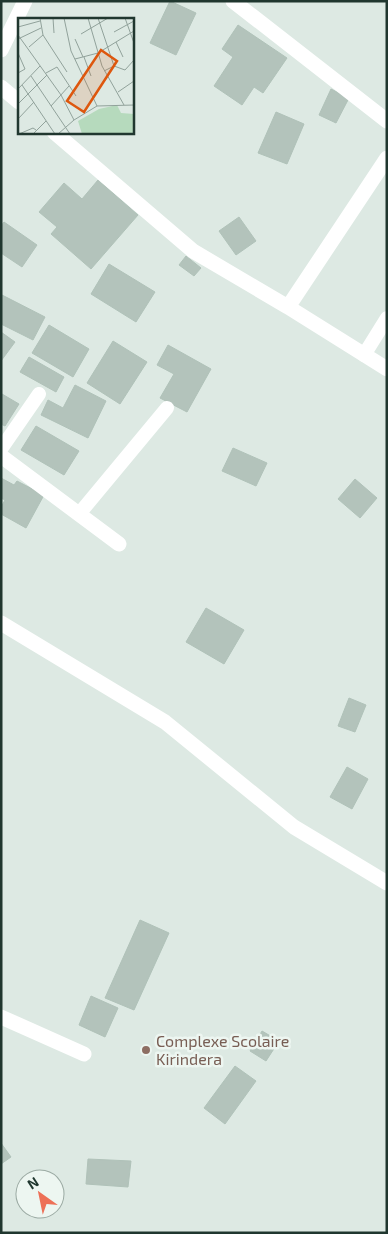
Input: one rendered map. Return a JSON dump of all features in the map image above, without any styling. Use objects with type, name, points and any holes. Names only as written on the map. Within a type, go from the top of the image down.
[{"type":"street","points":[[1,50],[25,1]]},
{"type":"street","points":[[234,1],[387,121]]},
{"type":"street","points":[[1,87],[18,101]]},
{"type":"street","points":[[56,134],[193,251],[288,307],[387,369]]},
{"type":"street","points":[[288,307],[387,158]]},
{"type":"street","points":[[1,456],[119,544]]},
{"type":"street","points":[[1,623],[165,722],[294,827],[387,883]]},
{"type":"street","points":[[1,1018],[84,1054]]},
{"type":"lane","points":[[364,355],[387,318]]},
{"type":"lane","points":[[1,449],[39,394]]},
{"type":"lane","points":[[79,514],[167,408]]},
{"type":"building","points":[[170,1],[196,13],[176,55],[150,43]]},
{"type":"building","points":[[238,25],[287,58],[263,93],[254,87],[242,105],[214,86],[233,57],[222,49]]},
{"type":"building","points":[[331,89],[349,98],[336,123],[319,115]]},
{"type":"building","points":[[276,112],[304,124],[287,164],[258,153]]},
{"type":"building","points":[[98,180],[138,215],[91,269],[51,234],[57,227],[39,212],[64,183],[82,199]]},
{"type":"building","points":[[239,217],[256,241],[236,255],[219,231]]},
{"type":"building","points":[[4,222],[37,245],[22,267],[1,253],[1,226]]},
{"type":"building","points":[[186,256],[201,268],[194,276],[179,265]]},
{"type":"building","points":[[109,264],[155,292],[136,322],[91,294]]},
{"type":"building","points":[[2,295],[45,317],[33,340],[1,324]]},
{"type":"building","points":[[49,325],[89,349],[73,377],[32,353]]},
{"type":"building","points":[[1,332],[15,342],[1,361]]},
{"type":"building","points":[[113,341],[147,362],[120,404],[87,383]]},
{"type":"building","points":[[168,345],[211,369],[187,412],[160,398],[174,374],[157,365]]},
{"type":"building","points":[[29,357],[64,377],[56,392],[20,372]]},
{"type":"building","points":[[75,385],[106,401],[88,438],[41,415],[48,400],[63,408]]},
{"type":"building","points":[[2,394],[19,404],[5,426],[1,424]]},
{"type":"building","points":[[36,426],[79,451],[64,475],[21,450]]},
{"type":"building","points":[[233,448],[267,463],[256,486],[222,471]]},
{"type":"building","points":[[1,478],[14,485],[17,481],[44,495],[26,528],[1,514],[1,507],[5,500],[1,498]]},
{"type":"building","points":[[355,479],[377,498],[360,518],[338,499]]},
{"type":"building","points":[[206,608],[244,630],[224,664],[186,642]]},
{"type":"building","points":[[349,698],[366,705],[355,732],[338,726]]},
{"type":"building","points":[[347,767],[368,779],[352,809],[330,797]]},
{"type":"building","points":[[140,920],[169,933],[134,1010],[105,998]]},
{"type":"building","points":[[91,996],[118,1008],[105,1037],[79,1025]]},
{"type":"building","points":[[262,1031],[279,1041],[266,1061],[250,1051]]},
{"type":"building","points":[[235,1066],[256,1081],[225,1124],[204,1108]]},
{"type":"building","points":[[1,1143],[11,1157],[1,1164]]},
{"type":"building","points":[[88,1159],[131,1161],[128,1187],[86,1184]]},
{"type":"place","name":"Complexe Scolaire Kirindera","points":[[146,1050]]}]
